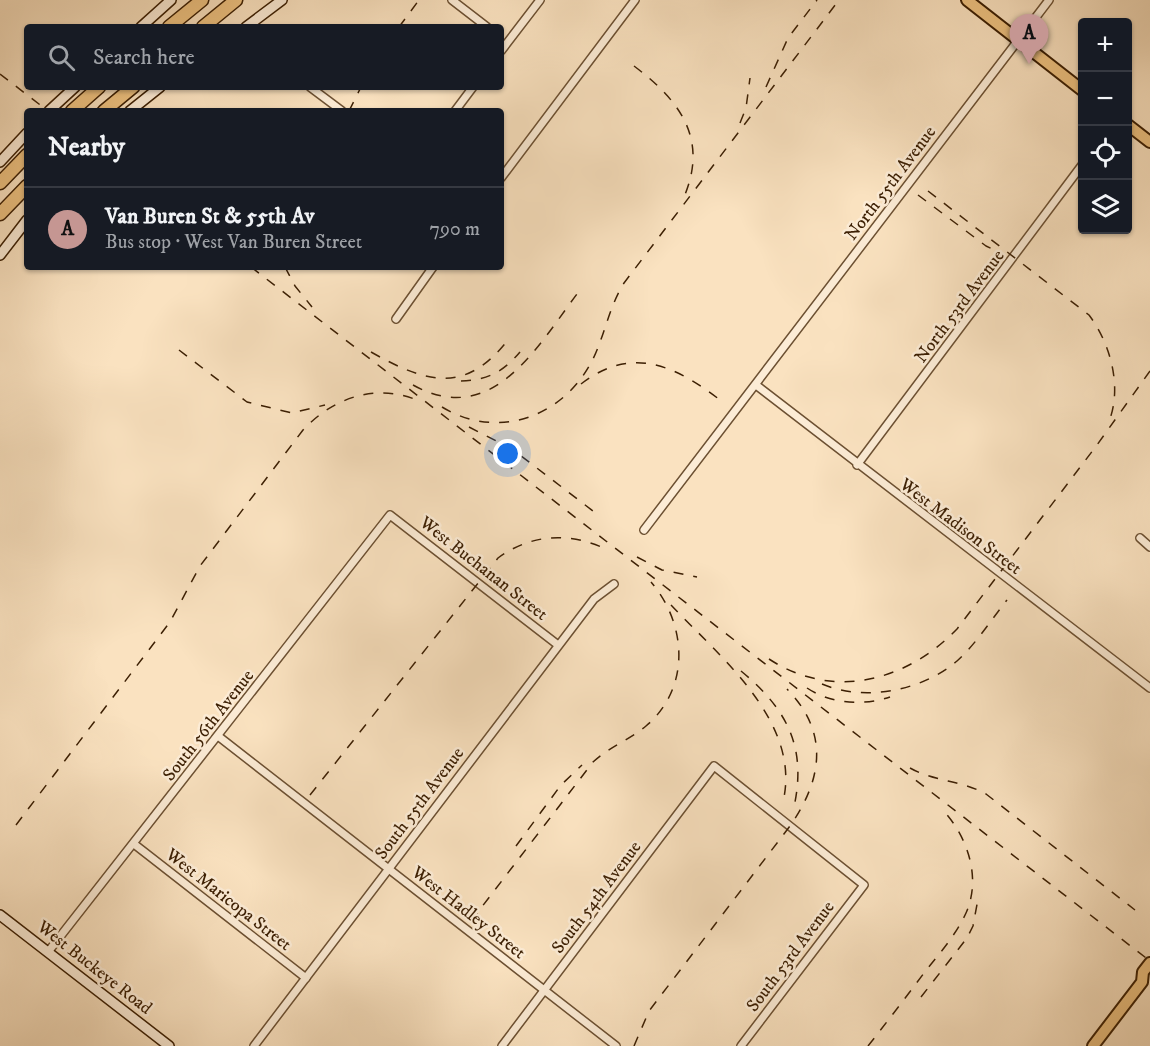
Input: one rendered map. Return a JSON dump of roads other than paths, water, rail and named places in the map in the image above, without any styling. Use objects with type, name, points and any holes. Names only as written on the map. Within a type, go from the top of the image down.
[{"type":"highway","points":[[186,13],[196,0]]},
{"type":"highway","points":[[173,24],[202,0]]},
{"type":"highway","points":[[207,24],[236,0]]},
{"type":"highway","points":[[75,108],[96,90]]},
{"type":"highway","points":[[108,108],[129,90]]},
{"type":"highway","points":[[0,183],[24,158]]},
{"type":"highway","points":[[0,214],[24,189]]},
{"type":"main road","points":[[144,24],[171,0]]},
{"type":"main road","points":[[250,24],[282,0]]},
{"type":"main road","points":[[968,0],[1078,86]]},
{"type":"main road","points":[[52,108],[72,90]]},
{"type":"main road","points":[[134,108],[156,90]]},
{"type":"main road","points":[[1129,126],[1150,142]]},
{"type":"main road","points":[[0,162],[24,136]]},
{"type":"main road","points":[[0,255],[24,224]]},
{"type":"main road","name":"West Buckeye Road","points":[[0,915],[169,1046]]},
{"type":"main road","points":[[1093,1046],[1146,980],[1143,972],[1150,963]]},
{"type":"street","points":[[452,0],[483,24]]},
{"type":"street","points":[[504,40],[540,0]]},
{"type":"street","points":[[504,174],[636,0]]},
{"type":"street","name":"North 55th Avenue","points":[[756,385],[1049,0]]},
{"type":"street","points":[[314,90],[338,108]]},
{"type":"street","points":[[457,108],[471,90]]},
{"type":"street","name":"North 53rd Avenue","points":[[857,465],[1078,172]]},
{"type":"street","points":[[396,319],[431,270]]},
{"type":"street","points":[[644,531],[756,385]]},
{"type":"street","name":"West Madison Street","points":[[756,385],[857,465],[1150,688]]},
{"type":"street","name":"West Buchanan Street","points":[[390,515],[558,645]]},
{"type":"street","name":"South 56th Avenue","points":[[48,952],[390,515]]},
{"type":"street","points":[[1140,538],[1150,547]]},
{"type":"street","name":"South 55th Avenue","points":[[254,1046],[558,645],[594,599],[614,584]]},
{"type":"street","name":"West Hadley Street","points":[[218,736],[616,1046]]},
{"type":"street","name":"South 54th Avenue","points":[[502,1046],[714,766],[864,885]]},
{"type":"street","name":"West Maricopa Street","points":[[134,844],[306,978]]},
{"type":"street","name":"South 53rd Avenue","points":[[741,1046],[864,885]]},
{"type":"railway","points":[[401,24],[419,0]]},
{"type":"railway","points":[[766,87],[788,38],[817,0]]},
{"type":"railway","points":[[442,407],[463,417],[485,422],[507,422],[528,418],[547,409],[565,396],[593,359],[624,283],[839,0]]},
{"type":"railway","points":[[634,66],[664,93],[685,122],[691,139],[693,156],[691,176],[684,197]]},
{"type":"railway","points":[[0,74],[44,108]]},
{"type":"railway","points":[[740,123],[746,108],[750,78]]},
{"type":"railway","points":[[350,108],[360,90]]},
{"type":"railway","points":[[928,191],[1089,315],[1103,339],[1112,367],[1114,396],[1108,424]]},
{"type":"railway","points":[[918,195],[986,246],[1001,253]]},
{"type":"railway","points":[[255,270],[1150,961]]},
{"type":"railway","points":[[287,270],[295,286],[312,307]]},
{"type":"railway","points":[[413,385],[441,396],[466,397],[489,390],[510,376],[528,358],[577,294]]},
{"type":"railway","points":[[371,352],[410,371],[444,378],[460,376],[476,369],[492,358],[508,340]]},
{"type":"railway","points":[[179,350],[247,402],[292,413],[325,405]]},
{"type":"railway","points":[[461,381],[494,374],[520,352]]},
{"type":"railway","points":[[581,384],[619,365],[638,363],[655,365],[690,380],[724,403]]},
{"type":"railway","points":[[769,659],[793,672],[818,679],[843,682],[868,679],[892,672],[916,662],[937,647],[957,629],[1097,445],[1150,371]]},
{"type":"railway","points":[[16,825],[170,622],[200,566],[303,430],[328,409],[356,397],[386,393],[417,400]]},
{"type":"railway","points":[[469,427],[512,449],[593,511]]},
{"type":"railway","points":[[310,795],[498,558],[524,544],[552,538],[580,540],[608,550]]},
{"type":"railway","points":[[637,557],[662,570],[697,577]]},
{"type":"railway","points":[[471,921],[593,762],[646,726],[661,711],[671,693],[677,675],[679,656],[677,636],[672,617],[651,582]]},
{"type":"railway","points":[[822,684],[838,689],[874,693],[927,680],[957,661],[977,640],[1007,600]]},
{"type":"railway","points":[[671,605],[733,669],[769,718],[780,745],[786,773],[783,802]]},
{"type":"railway","points":[[741,671],[771,700],[790,731],[798,766],[794,807]]},
{"type":"railway","points":[[807,688],[826,697],[847,702],[869,702],[890,697]]},
{"type":"railway","points":[[634,1046],[649,1011],[790,826],[809,791],[817,757],[815,740],[810,722],[787,689]]},
{"type":"railway","points":[[516,846],[561,785],[582,765]]},
{"type":"railway","points":[[910,768],[919,773],[977,789],[986,794],[1135,910]]},
{"type":"railway","points":[[868,1046],[952,937],[971,899],[972,871],[965,844],[941,808]]},
{"type":"railway","points":[[921,997],[967,938],[973,926],[978,899]]},
{"type":"place","name":"Van Buren St & 55th Av","points":[[1029,64]]}]
